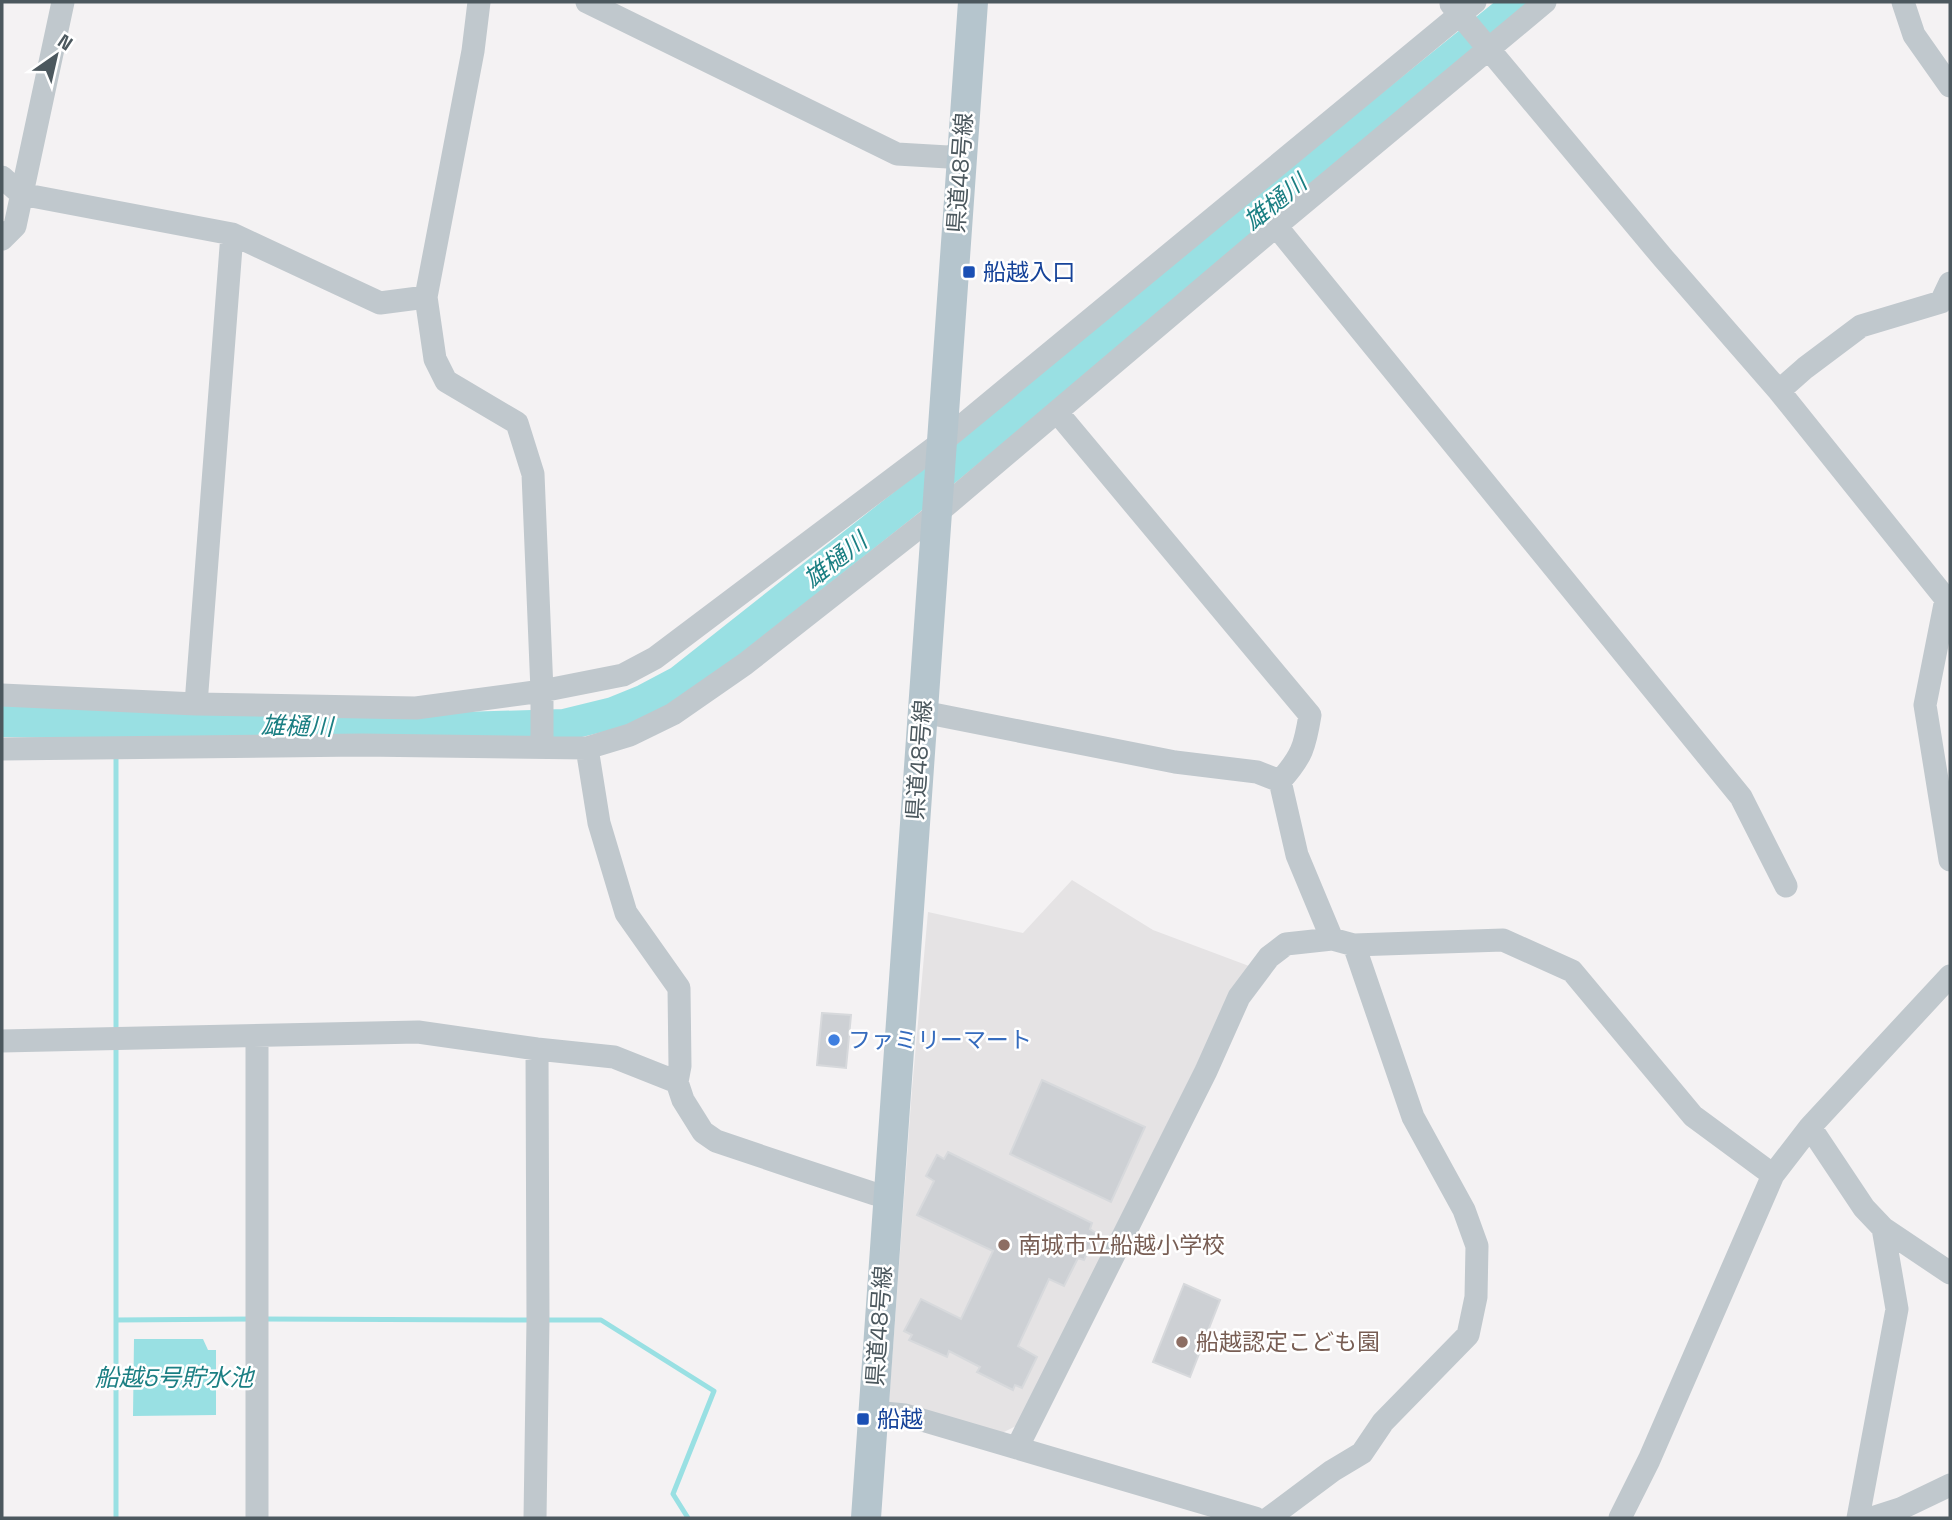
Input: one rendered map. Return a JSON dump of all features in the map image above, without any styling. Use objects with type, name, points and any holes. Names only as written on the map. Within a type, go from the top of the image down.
[{"type":"main road","name":"県道48号線","points":[[866,1518],[973,2]]},
{"type":"street","points":[[2,239],[15,226],[63,2]]},
{"type":"street","points":[[479,2],[473,51],[426,297],[435,359],[446,381],[517,422],[533,474],[542,747]]},
{"type":"street","points":[[587,2],[897,153],[948,157],[961,154]]},
{"type":"street","points":[[2,749],[362,746],[587,748],[630,735],[673,714],[745,664],[1057,412],[1545,2]]},
{"type":"street","points":[[1903,2],[1914,35],[1950,86]]},
{"type":"street","points":[[2,695],[196,704],[416,708],[542,691],[623,675],[655,658],[941,448],[1461,6],[1487,48],[1779,391],[1948,598],[1925,705],[1950,860]]},
{"type":"street","points":[[2,177],[21,194],[232,234],[380,303],[426,297]]},
{"type":"street","points":[[1276,226],[1741,797],[1786,886]]},
{"type":"street","points":[[196,704],[232,234]]},
{"type":"street","points":[[1779,391],[1861,326],[1947,296]]},
{"type":"street","points":[[1057,412],[1310,715],[1305,745],[1292,768],[1280,780]]},
{"type":"street","points":[[923,712],[1175,762],[1257,772],[1280,780]]},
{"type":"street","points":[[587,748],[598,822],[626,913],[679,988],[680,1066],[677,1082],[682,1100],[703,1132],[716,1141],[888,1196]]},
{"type":"street","points":[[1269,1518],[1332,1471],[1362,1453],[1383,1422],[1468,1335],[1476,1297],[1478,1246],[1464,1210],[1413,1116],[1343,942],[1297,855],[1280,780]]},
{"type":"street","points":[[1017,1448],[1206,1071],[1239,997],[1269,957],[1286,944],[1503,940],[1572,971],[1693,1116],[1773,1175]]},
{"type":"street","points":[[1620,1518],[1649,1460],[1773,1175],[1810,1127],[1950,976]]},
{"type":"street","points":[[2,1041],[418,1032],[614,1057],[677,1082]]},
{"type":"street","points":[[257,1037],[257,1518]]},
{"type":"street","points":[[535,1518],[538,1320],[537,1049]]},
{"type":"street","points":[[1810,1127],[1864,1208],[1883,1228],[1950,1273]]},
{"type":"street","points":[[1858,1518],[1897,1309],[1883,1228]]},
{"type":"street","points":[[874,1412],[905,1415],[1255,1518]]},
{"type":"street","points":[[1872,1518],[1900,1509],[1950,1485]]},
{"type":"shaded area","name":"南城市立船越小学校","points":[[1072,880],[1153,930],[1249,966],[1018,1425],[1002,1433],[889,1402],[928,912],[1023,933]]},
{"type":"water","name":"船越5号貯水池","points":[[134,1339],[203,1339],[208,1350],[216,1350],[216,1415],[133,1416]]},
{"type":"building","name":"ファミリーマート","points":[[822,1013],[851,1015],[846,1068],[817,1065]]},
{"type":"building","points":[[1042,1080],[1145,1127],[1111,1202],[1010,1154]]},
{"type":"building","points":[[948,1152],[1092,1223],[1090,1229],[1096,1233],[1084,1260],[1078,1258],[1064,1286],[1049,1279],[1018,1346],[1037,1357],[1022,1388],[1015,1385],[1013,1390],[977,1372],[980,1367],[949,1351],[947,1357],[909,1340],[912,1335],[904,1331],[921,1299],[961,1319],[993,1251],[917,1215],[934,1181],[926,1176],[937,1155],[944,1159]]},
{"type":"building","points":[[1184,1284],[1220,1300],[1190,1377],[1153,1362]]},
{"type":"waterway","name":"雄樋川","points":[[2,721],[429,729],[564,725],[613,713],[645,700],[679,682],[902,506],[1520,2]]},
{"type":"waterway","points":[[117,723],[117,742]]},
{"type":"waterway","points":[[116,755],[116,1032]]},
{"type":"waterway","points":[[116,1045],[116,1518]]},
{"type":"waterway","points":[[116,1320],[253,1319]]},
{"type":"waterway","points":[[263,1319],[533,1320]]},
{"type":"waterway","points":[[543,1320],[601,1320],[714,1391],[673,1494],[688,1518]]},
{"type":"place","name":"船越入口","points":[[969,272]]},
{"type":"place","name":"ファミリーマート","points":[[834,1040]]},
{"type":"place","name":"南城市立船越小学校","points":[[1004,1245]]},
{"type":"place","name":"船越認定こども園","points":[[1182,1342]]},
{"type":"place","name":"船越","points":[[863,1419]]}]
